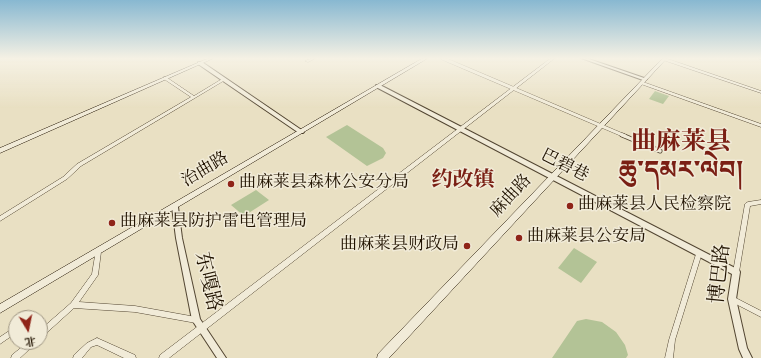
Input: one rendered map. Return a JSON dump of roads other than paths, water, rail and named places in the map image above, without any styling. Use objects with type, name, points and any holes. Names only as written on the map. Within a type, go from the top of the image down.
[{"type":"main road","points":[[0,151],[173,75]]},
{"type":"main road","name":"治曲路","points":[[0,309],[397,75]]},
{"type":"main road","name":"麻曲路","points":[[382,358],[649,75]]},
{"type":"street","points":[[216,75],[301,132]]},
{"type":"street","points":[[482,75],[660,151]]},
{"type":"street","points":[[162,358],[532,75]]},
{"type":"street","points":[[627,75],[761,126]]},
{"type":"street","points":[[712,75],[761,92]]},
{"type":"street","points":[[165,78],[193,97]]},
{"type":"street","points":[[0,219],[65,178],[78,165],[223,80]]},
{"type":"street","name":"巴碧巷","points":[[378,86],[736,272]]},
{"type":"street","name":"博巴路","points":[[748,358],[743,349],[732,299],[748,204],[761,202]]},
{"type":"street","name":"东嘎路","points":[[175,206],[179,238],[196,320],[200,328],[222,358]]},
{"type":"street","points":[[48,328],[73,305],[94,274],[98,252]]},
{"type":"street","points":[[669,358],[672,340],[699,253]]},
{"type":"street","points":[[732,299],[761,314]]},
{"type":"street","points":[[73,305],[135,308],[196,320]]},
{"type":"street","points":[[77,358],[89,345],[97,341],[132,358]]},
{"type":"street","points":[[15,358],[24,350]]},
{"type":"place","name":"曲麻莱县森林公安分局","points":[[231,184]]},
{"type":"place","name":"曲麻莱县人民检察院","points":[[570,206]]},
{"type":"place","name":"曲麻莱县防护雷电管理局","points":[[112,223]]},
{"type":"place","name":"曲麻莱县公安局","points":[[519,238]]},
{"type":"place","name":"曲麻莱县财政局","points":[[467,246]]},
{"type":"district","name":"曲麻莱县 ཆུ་དམར་ལེབ།","points":[[681,160]]},
{"type":"district","name":"约改镇","points":[[463,182]]}]
